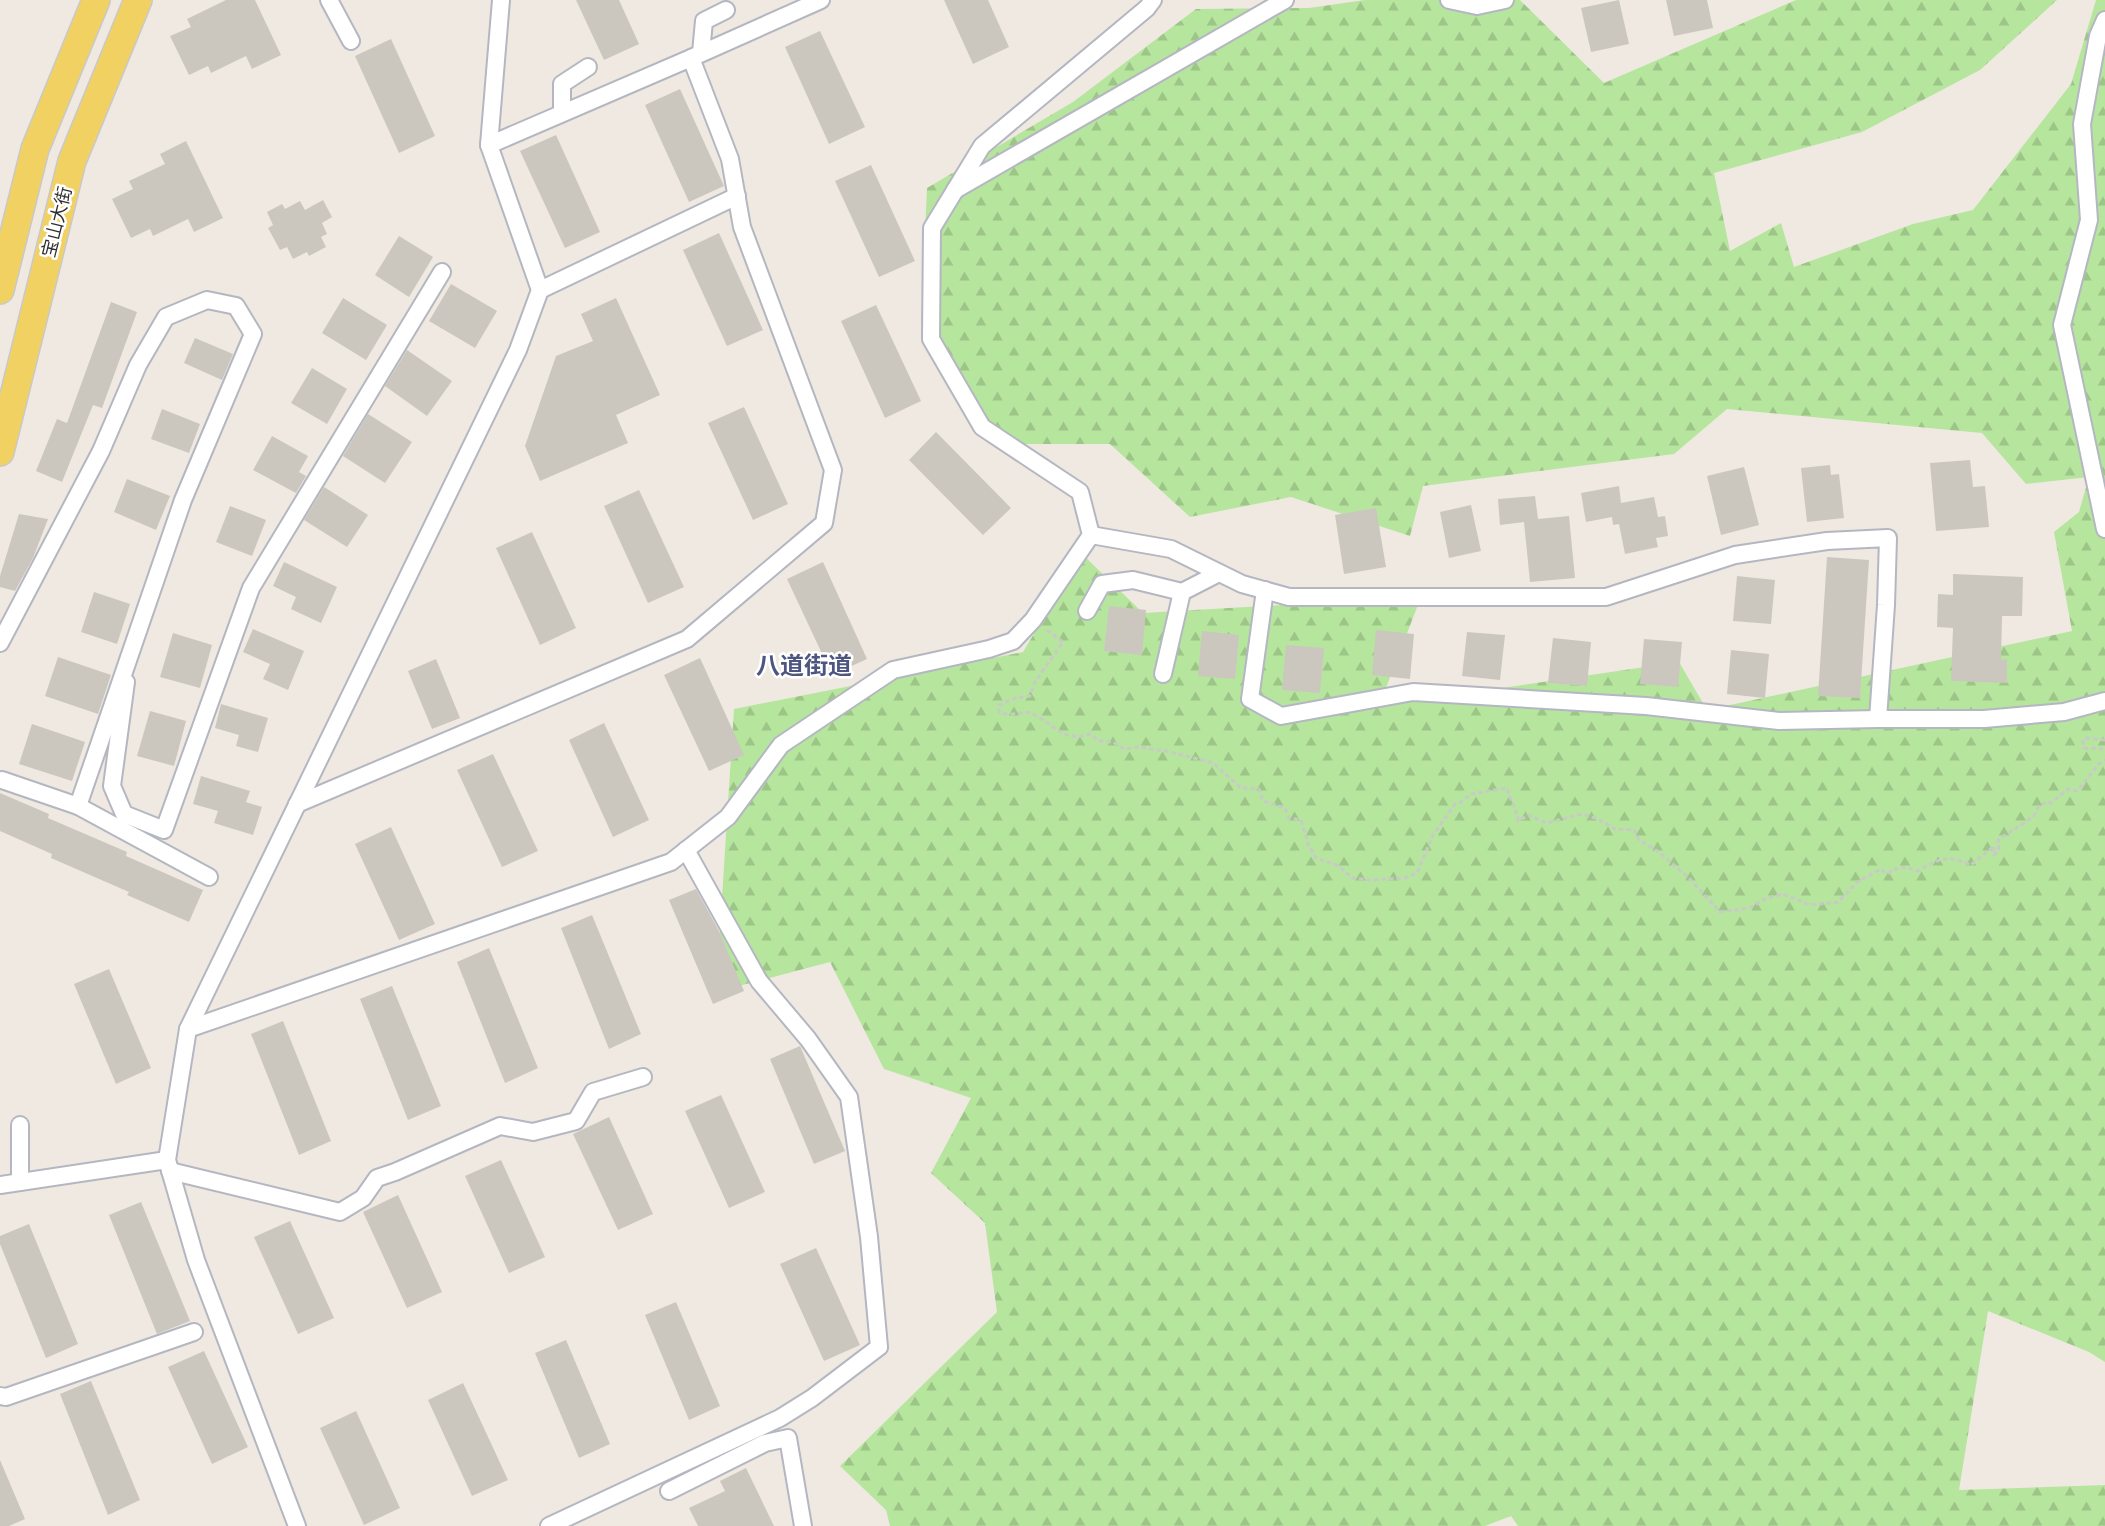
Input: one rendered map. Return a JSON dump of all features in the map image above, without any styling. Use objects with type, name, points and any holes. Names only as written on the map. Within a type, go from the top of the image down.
[{"type":"main road","points":[[0,291],[35,149],[96,0]]},
{"type":"main road","name":"宝山大街","points":[[0,453],[72,161],[138,0]]},
{"type":"street","points":[[329,0],[351,42]]},
{"type":"street","points":[[297,1526],[196,1260],[169,1166],[188,1029],[518,350],[540,290],[489,145],[501,0]]},
{"type":"street","points":[[489,145],[821,0]]},
{"type":"street","points":[[188,1029],[671,862],[728,817],[782,745],[893,670],[989,649],[1013,641],[1033,620],[1091,535],[1080,492],[982,426],[931,339],[932,228],[981,146],[1147,8],[1153,0]]},
{"type":"street","points":[[954,190],[1285,0]]},
{"type":"street","points":[[1449,0],[1477,6],[1504,0]]},
{"type":"street","points":[[297,804],[687,639],[824,523],[833,470],[742,227],[730,159],[696,56],[704,21],[726,10]]},
{"type":"street","points":[[2105,20],[2098,36],[2082,124],[2089,220],[2062,325],[2105,529]]},
{"type":"street","points":[[562,113],[562,84],[588,67]]},
{"type":"street","points":[[540,290],[737,196]]},
{"type":"street","points":[[131,645],[112,786],[124,814],[164,830],[251,588],[442,272]]},
{"type":"street","points":[[0,643],[101,451],[138,365],[166,316],[207,300],[236,306],[253,334],[183,500],[131,645],[78,806]]},
{"type":"street","points":[[1091,535],[1171,549],[1242,584],[1289,597],[1606,597],[1735,555],[1827,541],[1888,538],[1878,719]]},
{"type":"street","points":[[1087,611],[1102,584],[1133,579],[1182,592],[1219,573]]},
{"type":"street","points":[[1264,590],[1250,699],[1281,716],[1413,692],[1646,706],[1779,721],[1984,719],[2064,712],[2105,700]]},
{"type":"street","points":[[1163,674],[1182,592]]},
{"type":"street","points":[[2,780],[78,806],[209,877]]},
{"type":"street","points":[[549,1526],[780,1418],[812,1398],[879,1347],[869,1238],[849,1097],[808,1039],[759,981],[686,850]]},
{"type":"street","points":[[0,1185],[169,1166],[340,1212],[363,1198],[377,1178],[500,1126],[533,1132],[576,1121],[593,1092],[643,1077]]},
{"type":"street","points":[[20,1125],[20,1182]]},
{"type":"street","points":[[0,1396],[6,1397],[194,1332]]},
{"type":"street","points":[[669,1491],[765,1443],[788,1438],[803,1526]]},
{"type":"path","points":[[1033,620],[1064,642],[1035,682],[1030,696],[1016,698],[999,705],[999,712],[1008,715],[1032,713],[1063,735],[1080,738],[1090,734],[1099,741],[1113,742],[1124,749],[1139,747],[1213,763],[1241,788],[1259,789],[1263,801],[1285,808],[1289,818],[1301,820],[1309,846],[1316,858],[1339,867],[1352,878],[1370,880],[1405,878],[1417,873],[1433,836],[1455,804],[1472,794],[1507,788],[1517,808],[1518,821],[1529,815],[1546,823],[1582,814],[1598,819],[1616,829],[1634,830],[1639,840],[1659,852],[1690,879],[1720,912],[1749,908],[1767,898],[1783,894],[1810,905],[1838,902],[1857,882],[1881,869],[1887,874],[1897,867],[1907,867],[1918,871],[1940,858],[1955,858],[1971,865],[1994,846],[1994,855],[1998,850],[1998,840],[2034,816],[2039,806],[2046,802],[2051,803],[2068,789],[2077,791],[2105,759]]},
{"type":"path","points":[[2105,740],[2087,738],[2083,741],[2084,748],[2105,749]]},
{"type":"green space","points":[[1365,0],[1520,0],[1604,83],[1796,0],[2057,0],[1980,70],[1862,132],[1714,173],[1730,251],[1781,223],[1794,267],[1913,224],[1973,210],[2071,84],[2096,0],[2105,0],[2105,1362],[2089,1352],[1988,1311],[1959,1490],[2105,1485],[2105,1526],[1518,1526],[1511,1516],[1485,1526],[890,1526],[886,1510],[840,1466],[997,1312],[985,1223],[931,1173],[971,1098],[884,1069],[830,962],[716,992],[734,709],[1023,652],[1082,554],[1143,613],[1421,597],[1379,706],[1679,662],[1707,710],[2072,631],[2054,532],[2079,512],[2089,477],[2026,484],[1982,433],[1727,409],[1674,454],[1423,486],[1410,536],[1291,497],[1190,517],[1110,444],[1005,444],[921,324],[927,188],[1073,102],[1196,9],[1309,8]]},
{"type":"building","points":[[226,0],[255,0],[281,55],[252,69],[246,56],[211,73],[208,66],[189,75],[170,36],[191,27],[187,19]]},
{"type":"building","points":[[576,0],[619,0],[639,44],[604,60]]},
{"type":"building","points":[[944,0],[988,0],[1009,47],[973,64]]},
{"type":"building","points":[[1619,0],[1629,44],[1591,52],[1581,8]]},
{"type":"building","points":[[1666,0],[1707,0],[1713,28],[1674,36]]},
{"type":"building","points":[[820,31],[865,127],[829,144],[785,47]]},
{"type":"building","points":[[391,39],[435,136],[399,153],[355,56]]},
{"type":"building","points":[[680,89],[724,186],[689,202],[645,105]]},
{"type":"building","points":[[556,135],[600,232],[565,248],[520,151]]},
{"type":"building","points":[[186,141],[223,218],[194,232],[188,219],[153,236],[150,229],[131,238],[112,199],[133,189],[129,181],[165,164],[160,154]]},
{"type":"building","points":[[871,165],[915,261],[879,277],[835,181]]},
{"type":"building","points":[[323,200],[332,217],[322,223],[327,234],[321,237],[326,247],[309,256],[307,252],[293,259],[287,247],[280,250],[268,228],[273,225],[267,212],[282,204],[285,209],[300,201],[305,210]]},
{"type":"building","points":[[719,233],[763,330],[727,346],[683,250]]},
{"type":"building","points":[[399,236],[433,257],[409,297],[375,275]]},
{"type":"building","points":[[451,284],[497,311],[475,348],[429,321]]},
{"type":"building","points":[[343,298],[387,325],[366,360],[322,333]]},
{"type":"building","points":[[616,298],[660,395],[616,415],[628,443],[540,481],[525,446],[556,356],[593,341],[581,314]]},
{"type":"building","points":[[111,302],[137,312],[102,408],[93,405],[62,482],[36,471],[57,419],[67,423]]},
{"type":"building","points":[[876,305],[921,401],[885,418],[841,321]]},
{"type":"building","points":[[195,338],[233,354],[222,380],[184,363]]},
{"type":"building","points":[[407,350],[452,381],[427,416],[385,386]]},
{"type":"building","points":[[312,368],[347,389],[327,424],[291,403]]},
{"type":"building","points":[[744,407],[788,504],[753,520],[708,423]]},
{"type":"building","points":[[162,409],[200,424],[189,453],[151,439]]},
{"type":"building","points":[[368,414],[412,442],[385,483],[343,456]]},
{"type":"building","points":[[936,432],[1011,508],[983,535],[909,460]]},
{"type":"building","points":[[272,436],[308,456],[299,472],[306,476],[296,493],[253,470]]},
{"type":"building","points":[[1970,460],[1973,487],[1985,486],[1989,527],[1936,531],[1930,463]]},
{"type":"building","points":[[1830,465],[1831,475],[1839,474],[1844,518],[1807,522],[1801,468]]},
{"type":"building","points":[[1744,467],[1759,525],[1721,535],[1707,476]]},
{"type":"building","points":[[127,479],[170,496],[156,530],[114,512]]},
{"type":"building","points":[[1619,486],[1621,503],[1654,497],[1658,517],[1665,516],[1668,536],[1656,538],[1658,547],[1625,554],[1619,524],[1613,525],[1612,517],[1586,522],[1581,493]]},
{"type":"building","points":[[324,487],[368,515],[347,547],[304,520]]},
{"type":"building","points":[[639,490],[684,587],[648,603],[604,506]]},
{"type":"building","points":[[1535,496],[1538,519],[1569,516],[1575,578],[1530,582],[1524,522],[1500,525],[1498,499]]},
{"type":"building","points":[[1471,505],[1481,551],[1449,558],[1440,512]]},
{"type":"building","points":[[230,506],[266,520],[252,556],[216,542]]},
{"type":"building","points":[[1376,508],[1386,567],[1344,574],[1335,515]]},
{"type":"building","points":[[19,514],[48,519],[33,558],[15,591],[0,587],[0,576]]},
{"type":"building","points":[[532,532],[576,628],[540,645],[496,548]]},
{"type":"building","points":[[1827,557],[1869,560],[1860,698],[1818,696]]},
{"type":"building","points":[[284,562],[337,587],[321,623],[291,609],[296,597],[273,586]]},
{"type":"building","points":[[823,562],[867,659],[832,675],[787,579]]},
{"type":"building","points":[[1953,574],[2023,577],[2022,616],[2002,616],[2001,660],[2007,659],[2007,683],[1951,681],[1953,628],[1937,627],[1938,594],[1953,595]]},
{"type":"building","points":[[1737,576],[1775,580],[1771,624],[1733,621]]},
{"type":"building","points":[[94,592],[130,604],[117,644],[81,632]]},
{"type":"building","points":[[1109,606],[1146,610],[1142,655],[1104,651]]},
{"type":"building","points":[[253,629],[304,651],[288,690],[263,679],[270,664],[243,652]]},
{"type":"building","points":[[1376,630],[1414,634],[1410,679],[1372,675]]},
{"type":"building","points":[[1202,631],[1239,635],[1235,679],[1198,676]]},
{"type":"building","points":[[1467,632],[1505,635],[1500,680],[1462,676]]},
{"type":"building","points":[[173,633],[212,645],[200,688],[160,677]]},
{"type":"building","points":[[1553,638],[1591,642],[1587,686],[1548,683]]},
{"type":"building","points":[[1644,639],[1682,642],[1678,687],[1640,684]]},
{"type":"building","points":[[1286,645],[1324,648],[1320,693],[1282,690]]},
{"type":"building","points":[[1731,650],[1769,654],[1765,698],[1727,694]]},
{"type":"building","points":[[58,657],[111,675],[98,714],[45,696]]},
{"type":"building","points":[[700,658],[744,755],[709,771],[664,675]]},
{"type":"building","points":[[436,659],[460,718],[432,729],[408,671]]},
{"type":"building","points":[[221,704],[268,718],[258,752],[236,746],[239,735],[215,728]]},
{"type":"building","points":[[150,711],[186,721],[174,766],[137,756]]},
{"type":"building","points":[[604,723],[649,820],[613,837],[569,740]]},
{"type":"building","points":[[32,724],[85,742],[72,781],[19,764]]},
{"type":"building","points":[[493,754],[538,851],[502,867],[457,770]]},
{"type":"building","points":[[201,776],[250,791],[246,802],[262,807],[253,835],[214,823],[218,811],[193,804]]},
{"type":"building","points":[[0,793],[49,814],[48,818],[127,852],[126,856],[203,890],[189,922],[127,895],[129,892],[51,858],[52,854],[0,831]]},
{"type":"building","points":[[391,827],[435,924],[399,940],[355,844]]},
{"type":"building","points":[[696,889],[719,931],[744,991],[713,1004],[669,900]]},
{"type":"building","points":[[592,915],[641,1034],[609,1049],[561,928]]},
{"type":"building","points":[[489,948],[538,1068],[505,1083],[457,962]]},
{"type":"building","points":[[109,969],[151,1068],[116,1084],[74,984]]},
{"type":"building","points":[[392,986],[441,1106],[408,1120],[360,999]]},
{"type":"building","points":[[283,1021],[331,1141],[299,1155],[251,1034]]},
{"type":"building","points":[[800,1046],[845,1151],[814,1164],[770,1059]]},
{"type":"building","points":[[721,1095],[765,1192],[729,1208],[685,1111]]},
{"type":"building","points":[[609,1117],[653,1214],[618,1230],[573,1134]]},
{"type":"building","points":[[501,1160],[545,1257],[509,1273],[465,1176]]},
{"type":"building","points":[[398,1195],[442,1292],[407,1308],[363,1212]]},
{"type":"building","points":[[141,1202],[190,1321],[157,1334],[109,1215]]},
{"type":"building","points":[[290,1221],[334,1318],[298,1334],[254,1237]]},
{"type":"building","points":[[29,1224],[78,1344],[46,1358],[0,1244],[0,1236]]},
{"type":"building","points":[[816,1248],[860,1345],[824,1361],[780,1264]]},
{"type":"building","points":[[676,1302],[720,1406],[689,1420],[645,1315]]},
{"type":"building","points":[[566,1340],[610,1444],[579,1458],[535,1353]]},
{"type":"building","points":[[204,1351],[248,1447],[212,1464],[168,1367]]},
{"type":"building","points":[[91,1381],[140,1500],[108,1515],[60,1394]]},
{"type":"building","points":[[463,1383],[508,1480],[472,1496],[428,1400]]},
{"type":"building","points":[[356,1411],[400,1508],[364,1525],[320,1428]]},
{"type":"building","points":[[0,1460],[25,1519],[9,1526],[0,1526]]},
{"type":"building","points":[[746,1468],[774,1526],[698,1526],[689,1508],[725,1491],[720,1481]]},
{"type":"district","name":"八道街道","points":[[804,666]]}]
